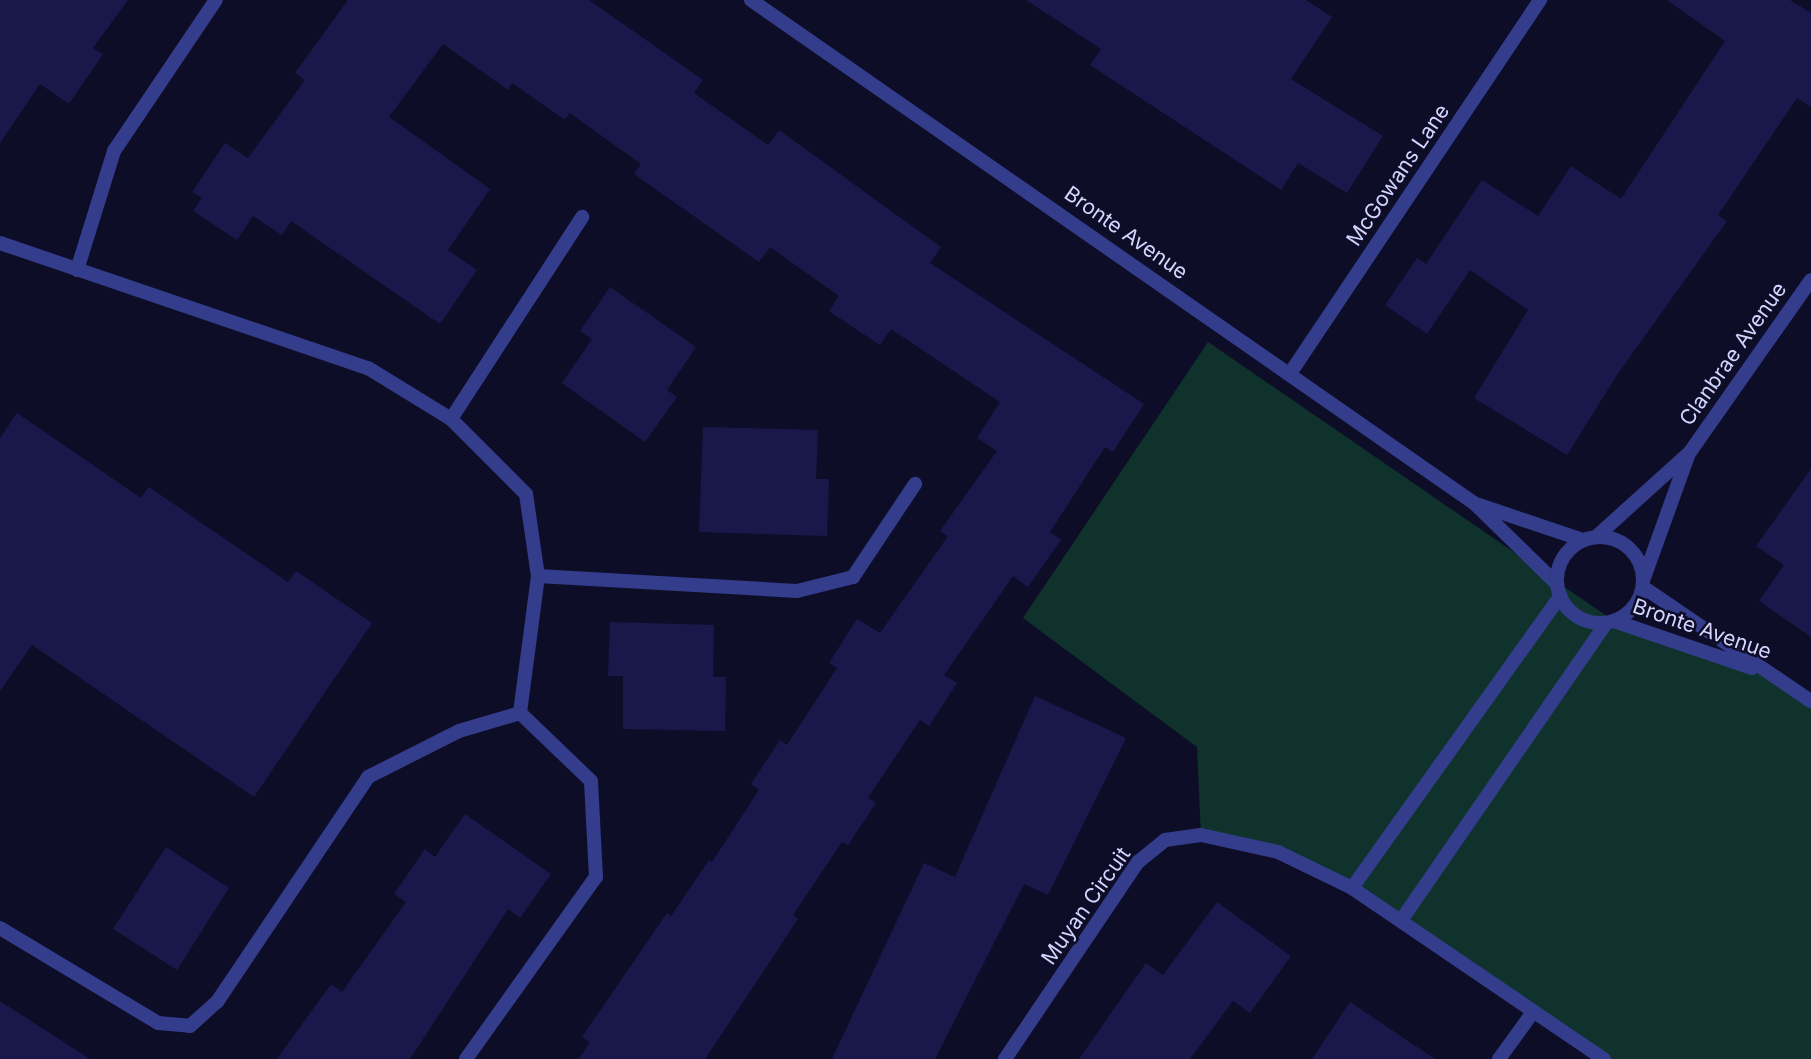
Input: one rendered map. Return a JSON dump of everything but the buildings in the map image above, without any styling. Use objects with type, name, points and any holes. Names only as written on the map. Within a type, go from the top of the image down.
[{"type":"street","points":[[77,270],[114,151],[216,0]]},
{"type":"street","name":"Bronte Avenue","points":[[751,0],[1291,372],[1474,503],[1558,590]]},
{"type":"street","name":"McGowans Lane","points":[[1291,372],[1540,0]]},
{"type":"street","points":[[451,419],[582,217]]},
{"type":"street","points":[[0,243],[368,368],[451,419],[526,494],[538,576],[520,713]]},
{"type":"street","name":"Clanbrae Avenue","points":[[1589,539],[1690,452],[1811,280]]},
{"type":"street","name":"Clanbrae Avenue","points":[[1643,582],[1690,452]]},
{"type":"street","points":[[538,576],[808,588],[853,577],[915,484]]},
{"type":"street","name":"Bronte Avenue","points":[[1474,503],[1589,539]]},
{"type":"street","points":[[1352,888],[1558,590],[1563,558],[1589,539],[1623,543],[1641,564],[1643,582],[1633,609],[1609,623],[1402,919]]},
{"type":"street","name":"Bronte Avenue","points":[[1643,582],[1811,701]]},
{"type":"street","points":[[1558,590],[1579,618],[1609,623]]},
{"type":"street","name":"Bronte Avenue","points":[[1609,623],[1661,633],[1776,677]]},
{"type":"street","points":[[0,928],[158,1023],[190,1026],[217,1002],[368,777],[459,731],[520,713]]},
{"type":"street","points":[[466,1059],[596,877],[591,781],[520,713]]},
{"type":"street","name":"Muyan Circuit","points":[[1005,1059],[1138,862],[1166,841],[1201,835],[1278,852],[1352,888],[1402,919],[1604,1059]]},
{"type":"street","points":[[1499,1059],[1533,1012]]},
{"type":"green space","points":[[1208,342],[1614,621],[1776,677],[1811,701],[1811,1059],[1604,1059],[1402,919],[1278,852],[1201,835],[1197,747],[1023,618]]}]
